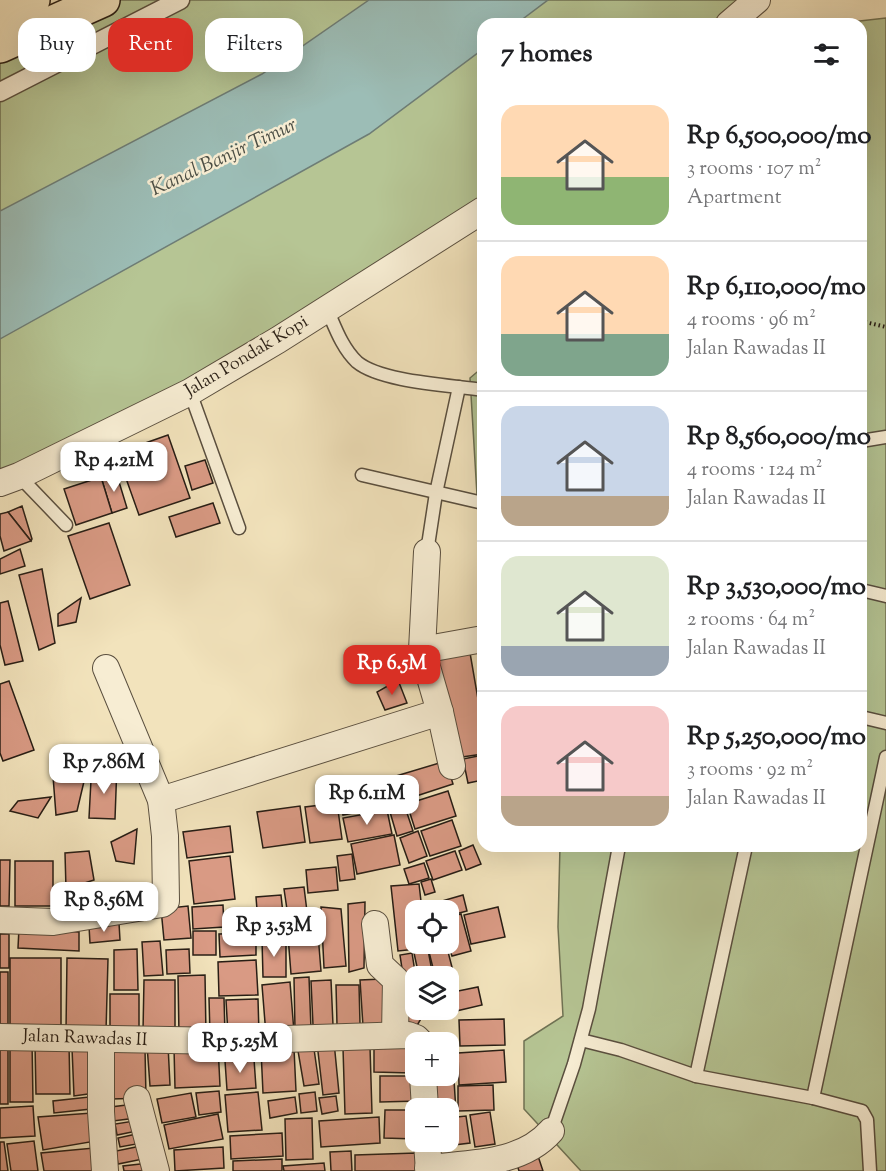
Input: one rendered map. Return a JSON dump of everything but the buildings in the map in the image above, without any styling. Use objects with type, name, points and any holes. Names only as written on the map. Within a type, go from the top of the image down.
[{"type":"main road","points":[[0,15],[33,0]]},
{"type":"main road","points":[[0,46],[103,0]]},
{"type":"street","points":[[0,92],[180,0]]},
{"type":"street","points":[[736,18],[757,0]]},
{"type":"street","name":"Jalan Pondak Kopi","points":[[9,479],[190,392],[477,214]]},
{"type":"street","points":[[427,552],[422,650],[440,712],[452,766]]},
{"type":"street","points":[[422,650],[477,640]]},
{"type":"street","points":[[0,920],[53,922],[164,903],[167,889],[161,800],[106,668]]},
{"type":"street","points":[[161,800],[440,712]]},
{"type":"street","points":[[375,924],[380,964],[396,980],[395,1035]]},
{"type":"street","name":"Jalan Rawadas II","points":[[0,1037],[226,1041],[405,1035]]},
{"type":"street","points":[[101,1040],[101,1112],[105,1171]]},
{"type":"street","points":[[137,1099],[156,1171]]},
{"type":"street","points":[[427,1152],[428,1170],[505,1159],[542,1140],[551,1131]]},
{"type":"lane","points":[[327,309],[343,345],[357,362],[379,375],[477,389]]},
{"type":"lane","points":[[427,552],[436,493],[459,387]]},
{"type":"lane","points":[[190,392],[239,528]]},
{"type":"lane","points":[[867,440],[886,437]]},
{"type":"lane","points":[[362,475],[477,503]]},
{"type":"lane","points":[[9,479],[66,525]]},
{"type":"lane","points":[[867,591],[886,596]]},
{"type":"lane","points":[[867,718],[886,723]]},
{"type":"lane","points":[[867,846],[886,757]]},
{"type":"lane","points":[[551,1131],[581,1040],[618,852]]},
{"type":"lane","points":[[696,1076],[745,852]]},
{"type":"lane","points":[[813,1098],[866,852]]},
{"type":"lane","points":[[581,1040],[621,1050],[696,1076],[813,1098],[862,1111],[867,1120],[870,1171]]},
{"type":"path","points":[[867,322],[886,327]]},
{"type":"green space","points":[[103,0],[757,0],[736,18],[477,18],[477,210],[327,309],[0,483],[0,46],[18,38],[18,72],[96,72],[96,18],[63,18]]},
{"type":"green space","points":[[886,18],[886,1171],[581,1171],[524,1109],[524,1041],[563,1016],[558,927],[560,852],[867,852],[867,20]]},
{"type":"green space","points":[[477,372],[477,495],[470,378]]},
{"type":"water","name":"Kanal Banjir Timur","points":[[369,0],[548,0],[524,18],[477,18],[477,53],[369,134],[0,339],[0,211],[265,72],[303,72],[303,46]]}]
